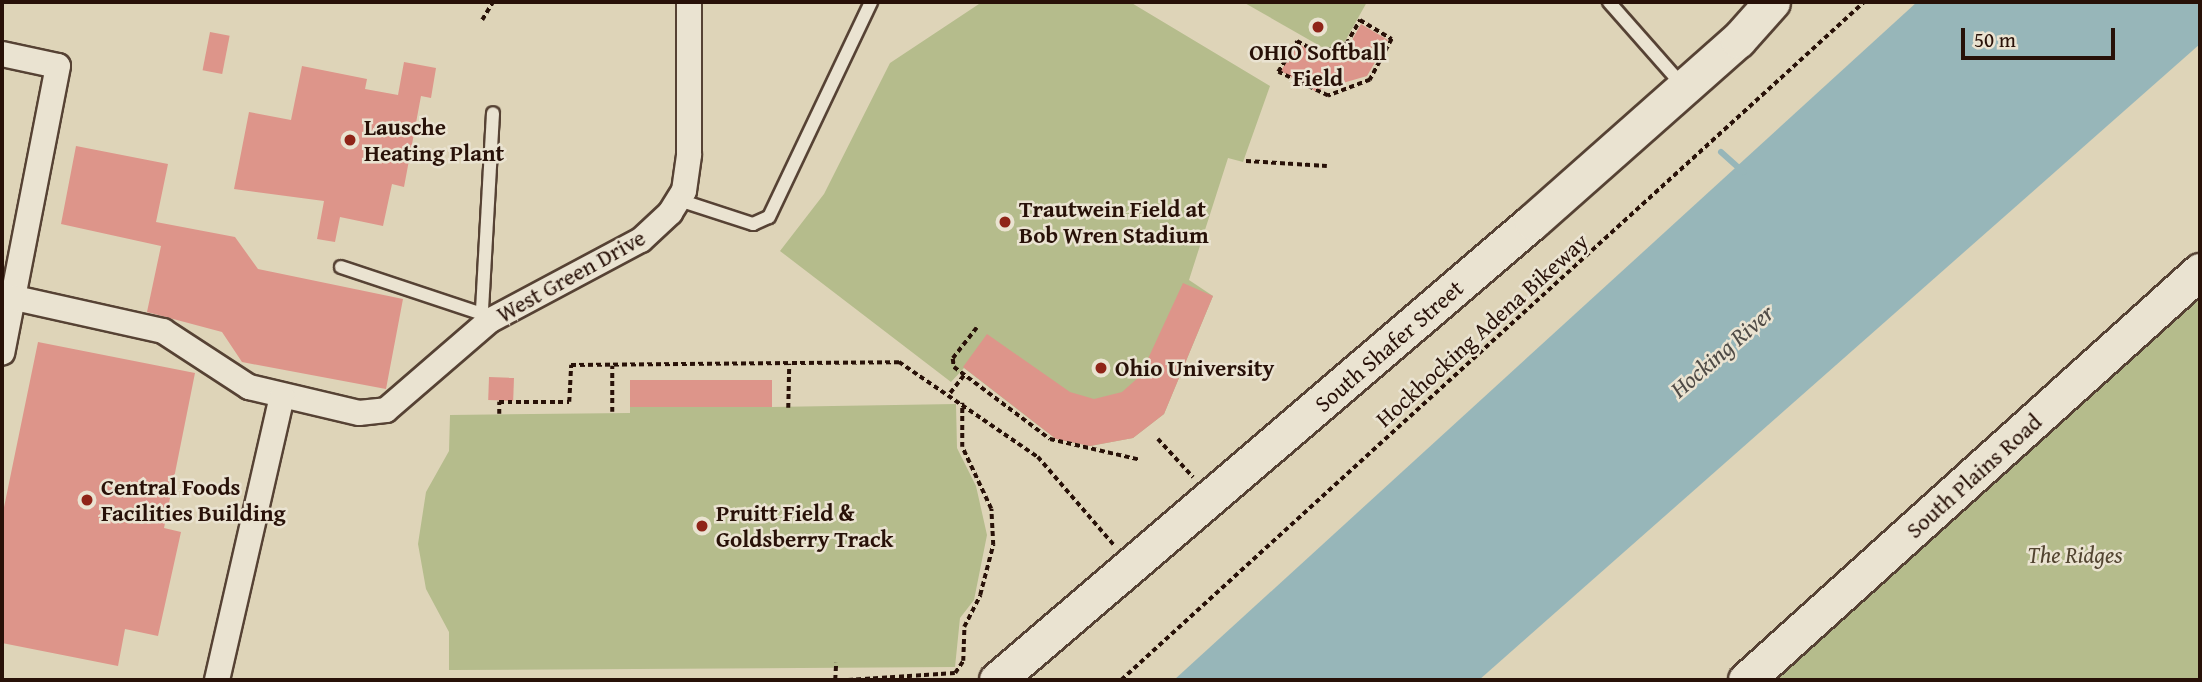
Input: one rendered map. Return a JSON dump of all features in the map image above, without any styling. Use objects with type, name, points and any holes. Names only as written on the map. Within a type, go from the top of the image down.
[{"type":"street","points":[[680,200],[689,154],[689,2]]},
{"type":"street","name":"South Shafer Street","points":[[997,680],[1685,88],[1772,2]]},
{"type":"street","points":[[2,353],[7,295],[58,66],[3,60]]},
{"type":"street","name":"West Green Drive","points":[[7,295],[163,331],[229,376],[282,396],[359,413],[386,410],[486,316],[641,240],[680,200]]},
{"type":"street","name":"South Plains Road","points":[[1746,680],[2200,271]]},
{"type":"street","points":[[217,680],[282,396]]},
{"type":"lane","points":[[680,200],[753,224],[769,217],[871,2]]},
{"type":"lane","points":[[1609,2],[1685,88]]},
{"type":"lane","points":[[341,267],[486,316],[494,113]]},
{"type":"path","points":[[482,20],[493,2]]},
{"type":"path","name":"Hockhocking Adena Bikeway","points":[[1121,680],[1864,2]]},
{"type":"path","points":[[1360,20],[1392,39],[1370,80],[1328,99],[1278,72],[1297,41],[1320,53],[1346,44],[1360,20]]},
{"type":"path","points":[[1246,161],[1327,166]]},
{"type":"path","points":[[976,328],[952,361],[964,375],[1050,439],[1141,460]]},
{"type":"path","points":[[499,414],[499,402],[569,402],[571,365],[900,362],[950,393],[1038,457],[1120,551]]},
{"type":"path","points":[[788,408],[789,364]]},
{"type":"path","points":[[612,366],[612,412]]},
{"type":"path","points":[[950,393],[964,375]]},
{"type":"path","points":[[848,680],[955,673],[962,661],[964,627],[980,595],[993,545],[991,509],[962,447],[962,403]]},
{"type":"path","points":[[1158,439],[1199,483]]},
{"type":"path","points":[[835,680],[836,663]]},
{"type":"green space","name":"Trautwein Field at Bob Wren Stadium","points":[[982,2],[1130,2],[1270,86],[1243,162],[1228,158],[1189,280],[1213,296],[1164,414],[1133,438],[1090,446],[1056,439],[964,368],[951,382],[780,251],[824,194],[890,63]]},
{"type":"green space","name":"OHIO Softball Field","points":[[1243,2],[1367,2],[1344,43],[1327,50]]},
{"type":"green space","name":"The Ridges","points":[[2200,271],[2200,680],[1746,680]]},
{"type":"green space","name":"Pruitt Field & Goldsberry Track","points":[[772,380],[772,407],[956,404],[957,448],[976,486],[987,535],[974,600],[960,618],[955,667],[449,670],[449,632],[426,589],[418,544],[426,492],[449,451],[450,415],[630,413],[630,381]]},
{"type":"water","name":"Hocking River","points":[[1917,2],[2200,2],[2200,44],[1479,680],[1174,680]]},
{"type":"building","points":[[1361,24],[1388,40],[1367,76],[1315,91],[1281,71],[1297,43],[1319,56],[1347,49]]},
{"type":"building","points":[[210,32],[230,36],[222,74],[203,70]]},
{"type":"building","name":"Lausche Heating Plant","points":[[404,62],[436,68],[431,98],[421,96],[404,187],[392,184],[383,226],[340,217],[335,242],[317,239],[324,201],[234,189],[249,112],[291,120],[302,66],[367,79],[365,89],[398,95]]},
{"type":"building","points":[[76,146],[168,164],[156,222],[235,237],[258,269],[403,299],[386,389],[242,362],[222,332],[147,312],[161,246],[61,224]]},
{"type":"building","points":[[1183,283],[1213,296],[1164,414],[1133,438],[1090,446],[1056,439],[963,367],[987,334],[1070,392],[1094,399],[1122,392],[1140,376]]},
{"type":"building","name":"Central Foods Facilities Building","points":[[38,342],[195,373],[164,528],[181,532],[158,636],[125,629],[118,666],[2,643],[2,517]]},
{"type":"building","points":[[489,377],[514,378],[513,401],[488,400]]},
{"type":"building","points":[[630,380],[772,380],[772,407],[630,407]]},
{"type":"waterway","points":[[1721,152],[1743,172]]},
{"type":"place","name":"OHIO Softball Field","points":[[1318,27]]},
{"type":"place","name":"Lausche Heating Plant","points":[[350,140]]},
{"type":"place","name":"Trautwein Field at Bob Wren Stadium","points":[[1005,222]]},
{"type":"place","name":"Ohio University","points":[[1101,368]]},
{"type":"place","name":"Central Foods Facilities Building","points":[[87,500]]},
{"type":"place","name":"Pruitt Field & Goldsberry Track","points":[[702,526]]}]
